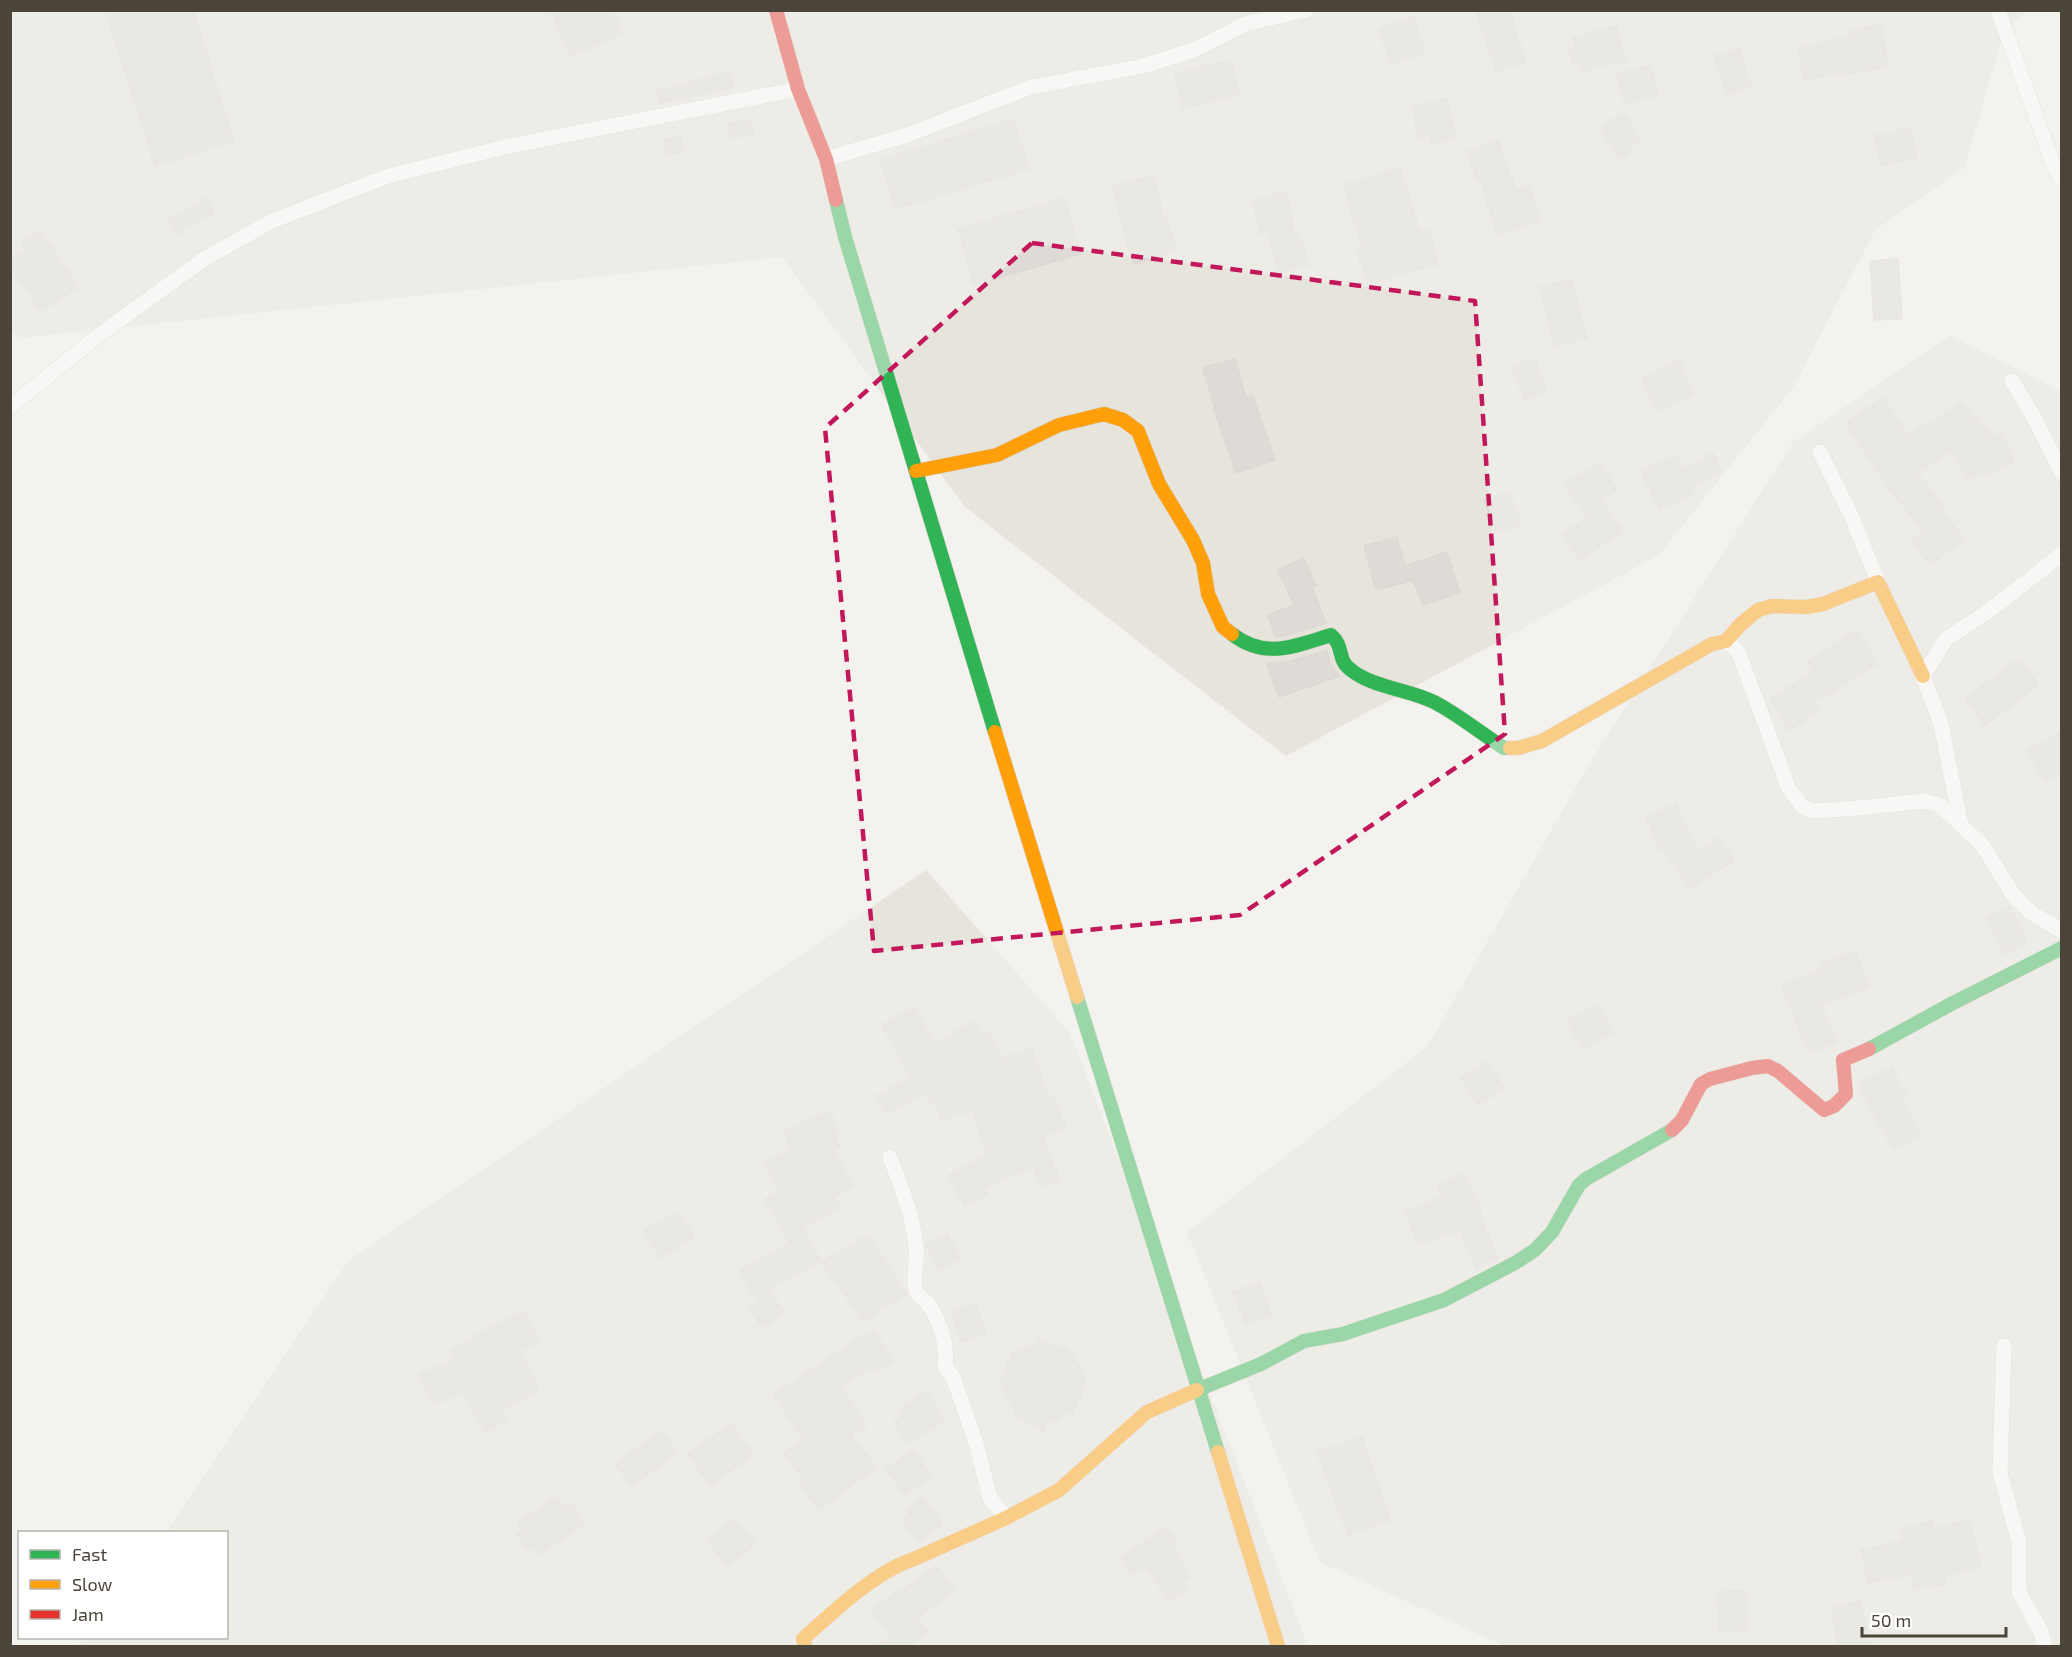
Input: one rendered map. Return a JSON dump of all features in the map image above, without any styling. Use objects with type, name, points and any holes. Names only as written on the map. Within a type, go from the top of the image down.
[{"type":"street","points":[[776,10],[798,89],[826,159],[845,237],[916,471],[1278,1647]]},
{"type":"street","points":[[826,159],[907,135],[1031,87],[1143,66],[1196,48],[1245,24],[1306,10]]},
{"type":"street","points":[[1998,10],[2061,181]]},
{"type":"street","points":[[10,407],[95,338],[195,266],[272,221],[388,176],[505,147],[798,89]]},
{"type":"street","points":[[2012,381],[2031,412],[2061,473]]},
{"type":"street","points":[[916,471],[997,455],[1059,425],[1104,414],[1123,420],[1138,431],[1159,484],[1193,540],[1203,563],[1208,594],[1223,627],[1237,638],[1265,650],[1286,649],[1331,635],[1338,641],[1342,660],[1349,669],[1362,677],[1434,702],[1504,748],[1518,748],[1542,741],[1712,644],[1726,641],[1758,610],[1772,606],[1806,607],[1823,604],[1878,582]]},
{"type":"street","points":[[1820,452],[1851,515],[1878,582],[1923,676],[1941,724],[1961,825]]},
{"type":"street","points":[[1923,676],[1946,639],[1987,612],[2061,554]]},
{"type":"street","points":[[1726,641],[1738,651],[1789,789],[1802,806],[1812,811],[1924,801],[1940,805],[1983,846],[2012,893],[2030,912],[2061,931]]},
{"type":"street","points":[[805,1647],[803,1639],[838,1607],[898,1564],[1006,1518],[1059,1490],[1147,1413],[1198,1389],[1261,1364],[1304,1341],[1342,1334],[1444,1300],[1515,1263],[1534,1250],[1552,1232],[1579,1185],[1586,1179],[1671,1131],[1682,1120],[1701,1084],[1752,1068],[1768,1066],[1778,1071],[1824,1110],[1834,1106],[1846,1094],[1843,1060],[1880,1044],[1953,1003],[2061,948]]},
{"type":"street","points":[[890,1157],[912,1217],[918,1259],[915,1285],[917,1294],[928,1303],[942,1334],[946,1354],[945,1366],[953,1377],[976,1443],[990,1498],[1006,1518]]},
{"type":"street","points":[[2004,1346],[2000,1473],[2006,1502],[2019,1542],[2019,1592],[2040,1630],[2045,1647]]},
{"type":"highlighted area","points":[[1032,243],[1475,301],[1505,734],[1240,915],[874,951],[825,428]]},
{"type":"shaded area","points":[[11,11],[2028,11],[2004,31],[1965,167],[1875,230],[1794,386],[1659,555],[1286,756],[965,507],[782,257],[21,338],[11,332]]},
{"type":"shaded area","points":[[1950,336],[2061,391],[2061,1646],[1505,1646],[1320,1562],[1187,1232],[1427,1047],[1585,771],[1793,442]]},
{"type":"shaded area","points":[[926,870],[1070,1033],[1308,1646],[73,1646],[85,1639],[228,1639],[228,1531],[168,1531],[348,1261]]},
{"type":"building","points":[[105,10],[193,10],[234,141],[155,166]]},
{"type":"building","points":[[550,10],[612,10],[622,33],[571,56]]},
{"type":"building","points":[[1476,10],[1509,10],[1526,62],[1496,72]]},
{"type":"building","points":[[1414,17],[1425,53],[1390,64],[1379,28]]},
{"type":"building","points":[[1882,25],[1888,67],[1804,80],[1798,46],[1851,37],[1850,30]]},
{"type":"building","points":[[1616,26],[1626,60],[1582,72],[1580,62],[1573,64],[1569,50],[1576,48],[1573,38]]},
{"type":"building","points":[[1740,48],[1751,87],[1726,95],[1714,56]]},
{"type":"building","points":[[1232,60],[1240,95],[1183,108],[1175,73]]},
{"type":"building","points":[[1651,65],[1659,96],[1625,104],[1617,74]]},
{"type":"building","points":[[730,72],[733,87],[660,103],[657,91]]},
{"type":"building","points":[[1447,99],[1456,139],[1432,144],[1430,135],[1419,138],[1412,107]]},
{"type":"building","points":[[1623,113],[1640,140],[1630,145],[1633,150],[1619,159],[1600,128]]},
{"type":"building","points":[[1013,119],[1029,169],[895,209],[880,160]]},
{"type":"building","points":[[751,120],[754,134],[731,138],[728,124]]},
{"type":"building","points":[[1910,128],[1917,157],[1881,165],[1874,136]]},
{"type":"building","points":[[680,136],[684,151],[666,155],[663,140]]},
{"type":"building","points":[[1498,140],[1516,190],[1530,186],[1541,221],[1497,235],[1480,178],[1477,180],[1467,151]]},
{"type":"building","points":[[1400,168],[1420,232],[1430,230],[1438,264],[1368,284],[1357,252],[1363,250],[1343,185]]},
{"type":"building","points":[[1154,176],[1163,217],[1166,216],[1177,250],[1134,264],[1122,230],[1124,229],[1113,186]]},
{"type":"building","points":[[1286,192],[1295,234],[1299,233],[1308,265],[1279,273],[1267,232],[1261,234],[1253,200]]},
{"type":"building","points":[[206,198],[215,213],[176,235],[168,220]]},
{"type":"building","points":[[1065,198],[1081,254],[974,285],[958,229]]},
{"type":"building","points":[[40,230],[78,287],[41,311],[10,266],[10,260],[26,250],[21,242]]},
{"type":"building","points":[[1898,259],[1902,319],[1874,320],[1870,261]]},
{"type":"building","points":[[1572,279],[1587,338],[1554,346],[1539,287]]},
{"type":"building","points":[[1235,359],[1246,398],[1253,396],[1275,460],[1236,473],[1203,368]]},
{"type":"building","points":[[1535,359],[1546,392],[1524,399],[1512,366]]},
{"type":"building","points":[[1679,361],[1694,394],[1657,411],[1642,378]]},
{"type":"building","points":[[1883,398],[1908,436],[1962,403],[1973,419],[1977,416],[1991,437],[2001,432],[2014,461],[1984,477],[1982,472],[1967,480],[1951,451],[1917,473],[1944,506],[1940,509],[1964,539],[1930,565],[1911,541],[1924,531],[1889,489],[1846,423]]},
{"type":"building","points":[[1713,453],[1722,471],[1692,487],[1695,493],[1660,510],[1641,471],[1676,455],[1683,469]]},
{"type":"building","points":[[1600,463],[1617,490],[1601,500],[1622,532],[1579,560],[1563,534],[1587,518],[1565,484]]},
{"type":"building","points":[[1509,492],[1521,524],[1496,533],[1484,500]]},
{"type":"building","points":[[1397,537],[1405,566],[1447,552],[1460,593],[1423,605],[1413,580],[1376,590],[1364,546]]},
{"type":"building","points":[[1303,558],[1316,585],[1312,587],[1326,623],[1276,637],[1268,615],[1294,605],[1278,570]]},
{"type":"building","points":[[1857,630],[1878,663],[1814,703],[1819,711],[1789,730],[1770,698],[1814,672],[1808,662]]},
{"type":"building","points":[[1327,650],[1330,663],[1339,676],[1279,697],[1267,664],[1290,661]]},
{"type":"building","points":[[2019,659],[2039,685],[1985,725],[1965,699]]},
{"type":"building","points":[[2061,732],[2061,772],[2045,781],[2027,750]]},
{"type":"building","points":[[1676,804],[1697,851],[1719,838],[1734,861],[1689,888],[1664,849],[1661,850],[1646,818]]},
{"type":"building","points":[[2009,906],[2027,943],[2004,954],[1986,917]]},
{"type":"building","points":[[1855,951],[1870,987],[1821,1005],[1837,1041],[1809,1053],[1781,985],[1822,969],[1820,964]]},
{"type":"building","points":[[1597,1004],[1613,1032],[1583,1049],[1567,1020]]},
{"type":"building","points":[[914,1008],[934,1044],[973,1022],[981,1035],[988,1031],[1003,1058],[1032,1049],[1048,1098],[1054,1096],[1066,1128],[1043,1137],[1060,1181],[1041,1187],[1033,1168],[984,1187],[988,1194],[965,1206],[949,1175],[987,1155],[972,1109],[942,1121],[934,1102],[930,1103],[925,1093],[886,1114],[876,1096],[911,1078],[882,1025]]},
{"type":"building","points":[[1487,1062],[1504,1088],[1478,1105],[1461,1078]]},
{"type":"building","points":[[1892,1068],[1906,1095],[1902,1097],[1921,1135],[1893,1149],[1858,1084]]},
{"type":"building","points":[[830,1111],[839,1132],[834,1134],[840,1147],[833,1150],[853,1186],[834,1197],[840,1207],[803,1228],[821,1261],[769,1290],[784,1312],[762,1327],[750,1309],[758,1303],[740,1271],[788,1244],[765,1199],[778,1192],[764,1162],[791,1150],[783,1131]]},
{"type":"building","points":[[1464,1173],[1498,1258],[1476,1269],[1460,1230],[1418,1245],[1405,1211],[1443,1197],[1438,1185]]},
{"type":"building","points":[[679,1211],[694,1238],[660,1258],[644,1231]]},
{"type":"building","points":[[947,1234],[960,1258],[938,1270],[926,1245]]},
{"type":"building","points":[[868,1235],[906,1293],[863,1321],[822,1262]]},
{"type":"building","points":[[1260,1282],[1272,1315],[1246,1325],[1233,1292]]},
{"type":"building","points":[[976,1303],[986,1334],[961,1342],[951,1311]]},
{"type":"building","points":[[525,1311],[539,1341],[519,1351],[539,1390],[501,1410],[507,1419],[486,1432],[462,1392],[433,1405],[419,1375],[455,1359],[450,1351],[478,1334]]},
{"type":"building","points":[[873,1329],[893,1361],[873,1374],[870,1368],[842,1387],[866,1426],[851,1435],[876,1467],[819,1510],[799,1484],[804,1480],[784,1453],[803,1439],[774,1395]]},
{"type":"building","points":[[1038,1338],[1068,1350],[1086,1376],[1072,1415],[1067,1412],[1046,1425],[1044,1432],[1014,1414],[1014,1409],[1000,1383],[1012,1352],[1037,1345]]},
{"type":"building","points":[[928,1391],[945,1421],[907,1443],[894,1422],[904,1416],[899,1409]]},
{"type":"building","points":[[731,1424],[753,1455],[710,1485],[688,1454]]},
{"type":"building","points":[[661,1431],[677,1453],[632,1486],[616,1465]]},
{"type":"building","points":[[1362,1437],[1390,1520],[1348,1535],[1317,1452]]},
{"type":"building","points":[[913,1450],[931,1476],[905,1495],[886,1469]]},
{"type":"building","points":[[556,1497],[563,1508],[571,1503],[585,1524],[539,1554],[534,1547],[528,1551],[517,1535],[523,1531],[518,1523]]},
{"type":"building","points":[[922,1497],[942,1524],[919,1542],[902,1520],[910,1515],[906,1510]]},
{"type":"building","points":[[734,1519],[755,1544],[728,1566],[707,1541]]},
{"type":"building","points":[[1969,1520],[1981,1566],[1944,1576],[1946,1584],[1914,1590],[1911,1574],[1868,1583],[1861,1550],[1903,1541],[1900,1528],[1932,1521],[1933,1528]]},
{"type":"building","points":[[1166,1528],[1178,1545],[1173,1548],[1191,1578],[1182,1584],[1186,1591],[1168,1601],[1147,1566],[1132,1575],[1121,1557]]},
{"type":"building","points":[[937,1566],[955,1590],[917,1618],[928,1632],[909,1647],[876,1647],[891,1635],[872,1611],[896,1592],[897,1594]]},
{"type":"building","points":[[1746,1590],[1748,1631],[1719,1632],[1717,1592]]},
{"type":"building","points":[[1861,1601],[1870,1647],[1838,1647],[1831,1606]]},
{"type":"traffic: fast","points":[[836,200],[845,237],[995,732]]},
{"type":"traffic: fast","points":[[1232,634],[1244,642],[1268,649],[1293,646],[1331,635],[1338,644],[1346,666],[1360,676],[1434,702],[1504,748],[1510,748]]},
{"type":"traffic: fast","points":[[1869,1049],[1953,1003],[2062,948]]},
{"type":"traffic: fast","points":[[1077,997],[1218,1452]]},
{"type":"traffic: fast","points":[[1197,1390],[1261,1364],[1304,1341],[1343,1334],[1444,1300],[1515,1263],[1535,1250],[1552,1232],[1579,1185],[1586,1179],[1672,1130]]},
{"type":"traffic: slow","points":[[916,471],[997,455],[1059,425],[1104,414],[1123,420],[1138,431],[1159,484],[1193,540],[1203,563],[1208,594],[1223,627],[1232,634]]},
{"type":"traffic: slow","points":[[1510,748],[1542,741],[1712,644],[1726,641],[1758,610],[1772,606],[1806,607],[1823,604],[1878,582],[1923,676]]},
{"type":"traffic: slow","points":[[995,732],[1077,997]]},
{"type":"traffic: slow","points":[[805,1646],[803,1639],[870,1582],[900,1565],[1006,1518],[1059,1490],[1147,1412],[1197,1390]]},
{"type":"traffic: slow","points":[[1218,1452],[1278,1646]]},
{"type":"traffic: jam","points":[[776,10],[798,89],[826,159],[836,200]]},
{"type":"traffic: jam","points":[[1672,1130],[1682,1120],[1701,1084],[1710,1079],[1752,1068],[1768,1066],[1778,1071],[1824,1110],[1834,1106],[1846,1094],[1843,1060],[1869,1049]]}]
